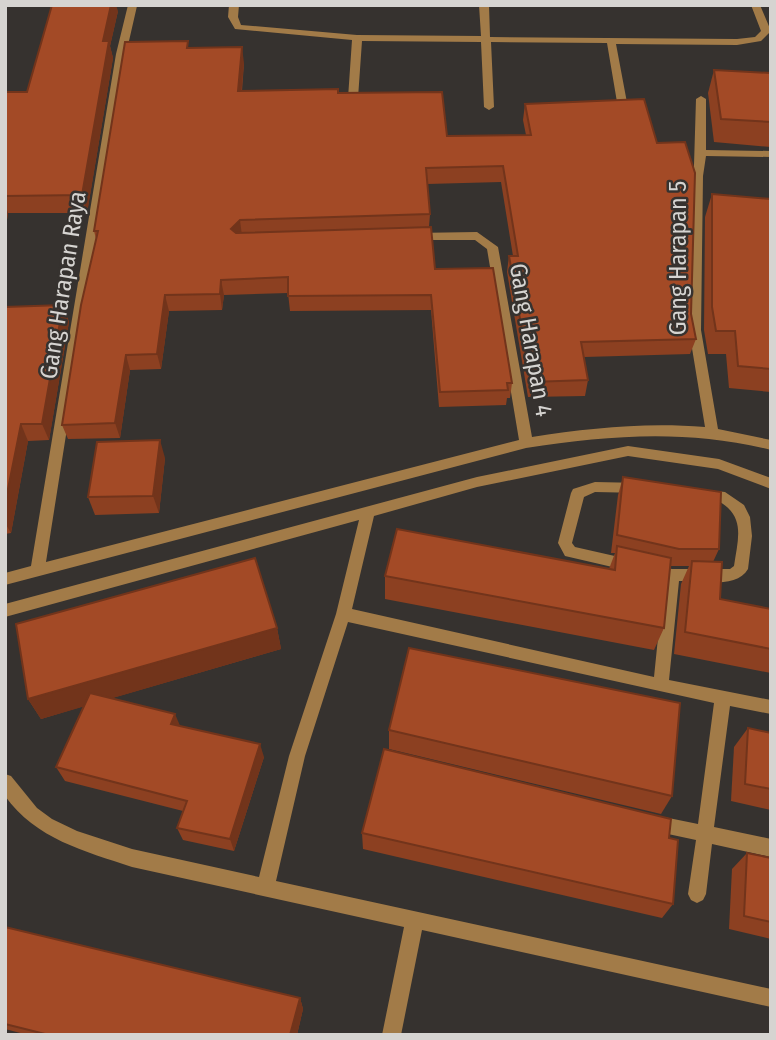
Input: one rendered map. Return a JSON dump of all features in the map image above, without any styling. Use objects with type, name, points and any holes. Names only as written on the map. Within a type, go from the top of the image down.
[{"type":"street","points":[[234,5],[233,18],[238,27],[357,38],[737,42],[758,39],[766,31],[755,5]]},
{"type":"street","points":[[484,5],[489,107]]},
{"type":"street","name":"Gang Harapan Raya","points":[[37,571],[119,66],[132,6]]},
{"type":"street","points":[[353,98],[357,38]]},
{"type":"street","points":[[611,41],[623,108]]},
{"type":"street","points":[[701,100],[701,153]]},
{"type":"street","name":"Gang Harapan 5","points":[[712,432],[695,330],[698,176],[701,153],[771,154]]},
{"type":"street","name":"Gang Harapan 4","points":[[396,237],[464,234],[477,236],[492,247],[526,443]]},
{"type":"street","points":[[5,579],[526,443],[599,431],[712,432],[771,445]]},
{"type":"street","points":[[5,611],[477,482],[628,451],[719,464],[771,484]]},
{"type":"street","points":[[595,487],[642,488],[720,496],[736,505],[745,518],[740,571],[733,575],[672,575],[570,552],[565,543],[578,493],[595,487]]},
{"type":"street","points":[[266,886],[297,755],[343,614],[368,512]]},
{"type":"street","points":[[661,686],[672,575]]},
{"type":"street","points":[[343,614],[661,686],[771,707]]},
{"type":"street","points":[[697,894],[723,697]]},
{"type":"street","points":[[5,782],[38,821],[72,840],[152,863],[771,998]]},
{"type":"street","points":[[637,819],[771,848]]},
{"type":"street","points":[[391,1035],[415,919]]},
{"type":"building","points":[[52,5],[111,5],[103,41],[109,41],[82,195],[5,196],[5,92],[27,92]]},
{"type":"building","points":[[188,41],[187,48],[242,47],[238,91],[338,89],[338,93],[442,92],[447,136],[531,135],[525,104],[644,99],[657,143],[685,142],[695,173],[691,314],[696,339],[581,342],[588,380],[531,382],[509,256],[518,256],[503,166],[426,168],[430,214],[240,220],[231,229],[236,233],[431,227],[435,269],[493,268],[512,383],[507,383],[508,390],[440,392],[431,295],[288,296],[288,277],[221,280],[220,294],[165,295],[157,354],[126,355],[115,423],[62,425],[81,305],[98,231],[94,231],[125,42]]},
{"type":"building","points":[[714,70],[771,73],[771,122],[721,119]]},
{"type":"building","points":[[712,194],[771,199],[771,369],[738,366],[735,331],[716,331],[712,307]]},
{"type":"building","points":[[63,305],[42,424],[21,424],[5,504],[5,307]]},
{"type":"building","points":[[160,440],[153,496],[88,497],[97,442]]},
{"type":"building","points":[[623,477],[721,492],[719,549],[679,549],[617,535]]},
{"type":"building","points":[[397,529],[615,570],[617,546],[671,558],[664,628],[385,576]]},
{"type":"building","points":[[255,558],[277,628],[28,699],[16,624]]},
{"type":"building","points":[[692,561],[722,562],[720,599],[771,609],[771,649],[685,632]]},
{"type":"building","points":[[409,648],[680,703],[672,796],[389,730]]},
{"type":"building","points":[[90,693],[175,714],[171,724],[260,744],[230,839],[177,828],[187,801],[56,767]]},
{"type":"building","points":[[748,728],[771,733],[771,789],[745,784]]},
{"type":"building","points":[[384,749],[671,819],[669,838],[678,840],[673,904],[362,833]]},
{"type":"building","points":[[747,853],[771,858],[771,922],[744,916]]},
{"type":"building","points":[[5,927],[300,998],[290,1035],[49,1035],[5,1024]]}]
